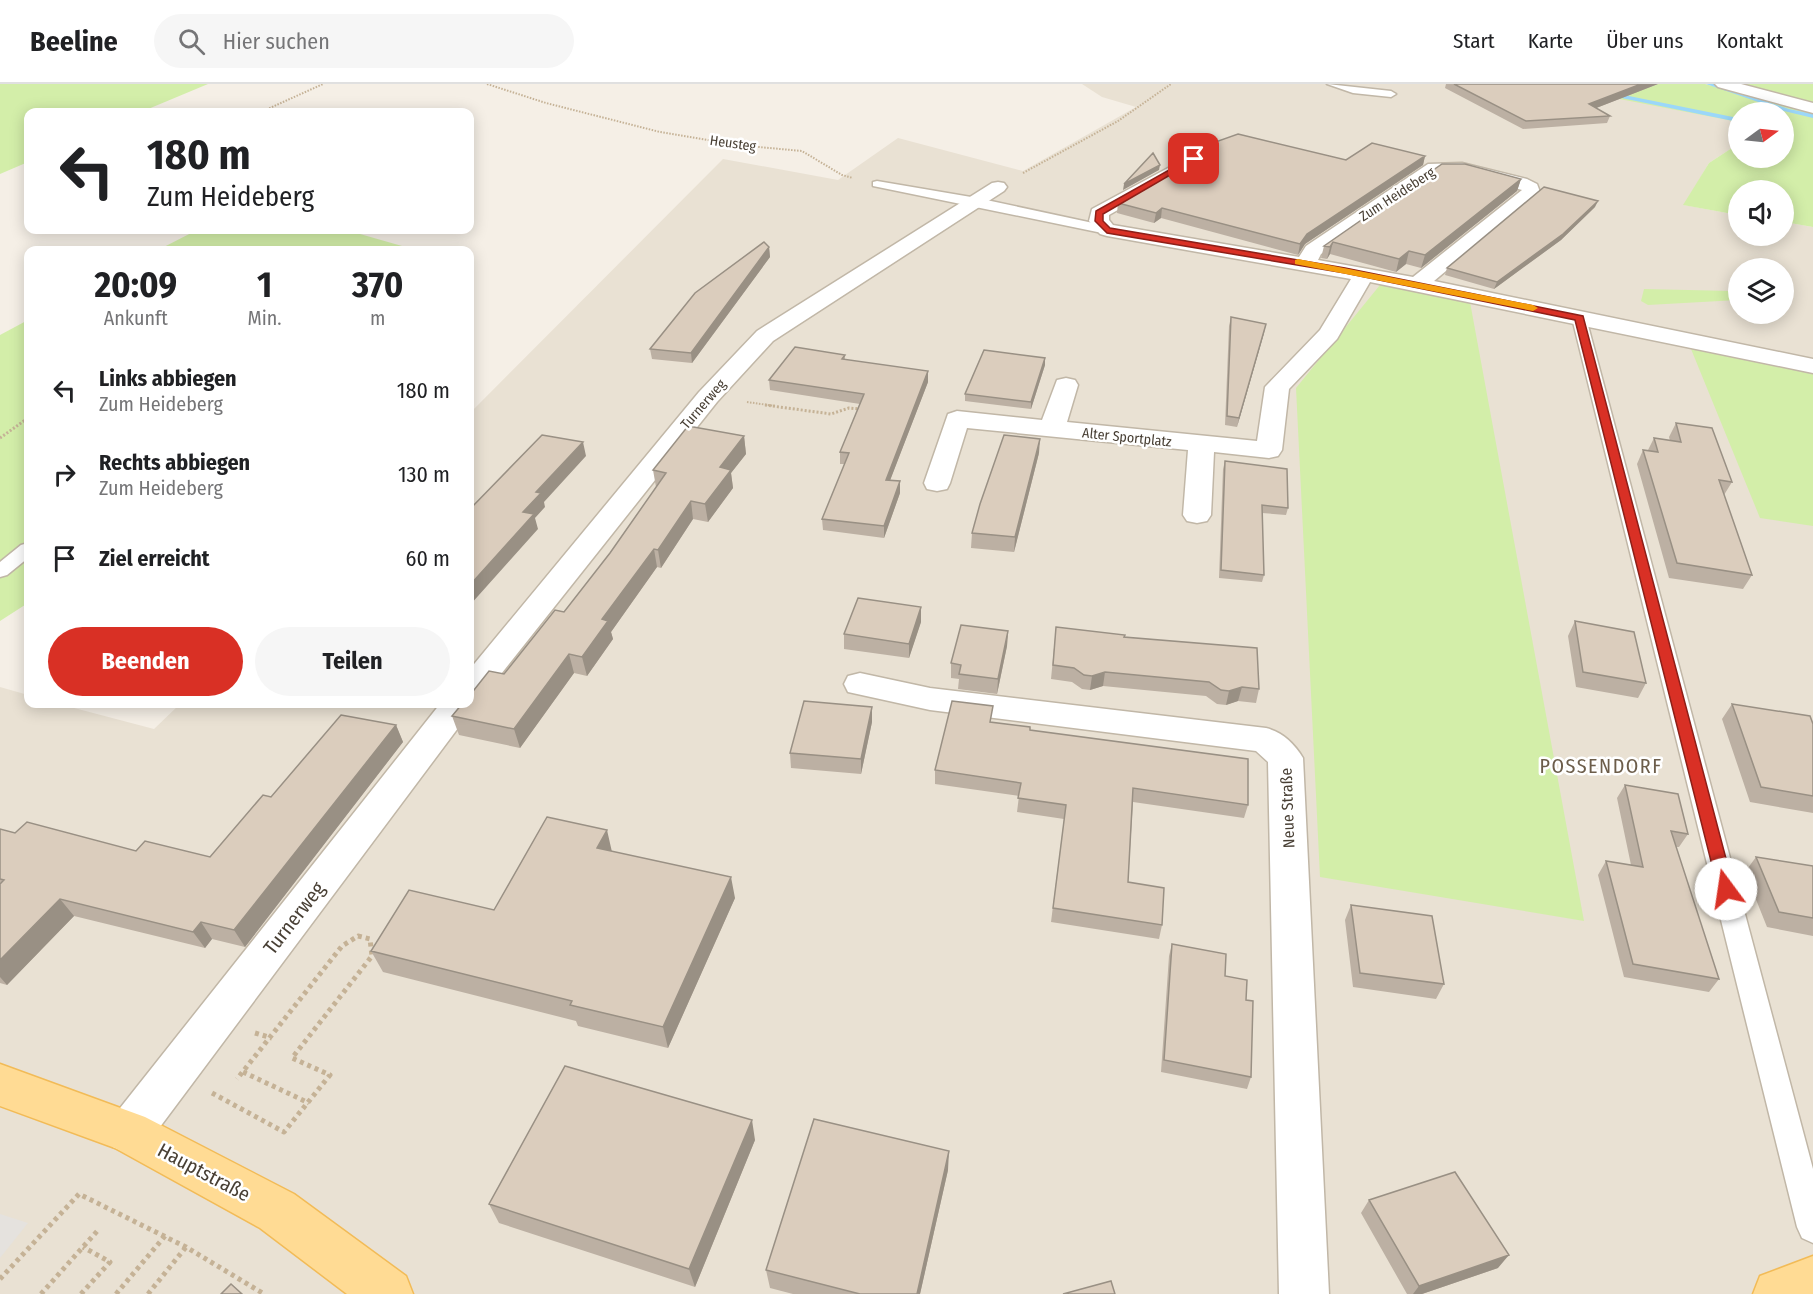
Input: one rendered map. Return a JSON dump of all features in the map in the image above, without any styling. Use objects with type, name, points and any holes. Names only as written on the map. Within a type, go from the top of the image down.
[{"type":"main road","name":"Hauptstraße","points":[[0,1085],[129,1132],[278,1211],[388,1294]]},
{"type":"main road","points":[[1778,1294],[1813,1281]]},
{"type":"street","points":[[1723,84],[1813,108]]},
{"type":"street","points":[[1194,159],[1099,213],[1099,221],[1107,230],[1417,284],[1813,366]]},
{"type":"street","name":"Zum Heideberg","points":[[1306,263],[1313,250],[1434,168],[1462,168],[1521,183],[1531,188],[1531,192],[1417,284]]},
{"type":"street","name":"Turnerweg","points":[[474,685],[708,397],[765,336],[998,187]]},
{"type":"street","name":"Alter Sportplatz","points":[[938,483],[957,419],[1269,450],[1277,387],[1329,333],[1364,274]]},
{"type":"street","points":[[1052,429],[1066,385]]},
{"type":"street","points":[[1197,515],[1201,444]]},
{"type":"street","name":"Neue Straße","points":[[860,684],[930,699],[1266,741],[1285,758],[1304,1294]]},
{"type":"street","name":"Turnerweg","points":[[129,1132],[455,708]]},
{"type":"lane","points":[[1332,84],[1353,90],[1391,94]]},
{"type":"lane","points":[[877,184],[1107,230]]},
{"type":"lane","points":[[1580,318],[1813,1227]]},
{"type":"lane","points":[[0,571],[24,552]]},
{"type":"path","points":[[270,108],[323,84]]},
{"type":"path","name":"Heusteg","points":[[487,84],[546,103],[660,132],[736,145],[802,151],[842,175],[877,184]]},
{"type":"path","points":[[998,187],[1108,128],[1145,105],[1171,84]]},
{"type":"path","points":[[708,397],[831,414],[849,408],[871,410]]},
{"type":"path","points":[[0,438],[24,421]]},
{"type":"path","points":[[174,1073],[285,1132],[330,1075],[292,1058],[372,956],[370,939],[358,936],[342,946],[237,1079]]},
{"type":"path","points":[[243,1072],[309,1103]]},
{"type":"path","points":[[0,1279],[79,1194],[186,1246],[264,1294]]},
{"type":"path","points":[[41,1294],[99,1229]]},
{"type":"path","points":[[116,1294],[165,1236]]},
{"type":"path","points":[[148,1294],[186,1246]]},
{"type":"path","points":[[81,1294],[110,1262],[83,1247]]},
{"type":"shaded area","points":[[1082,84],[1550,84],[1728,120],[1728,151],[1709,163],[1684,205],[1728,213],[1728,246],[1794,246],[1794,224],[1813,227],[1813,1294],[0,1294],[0,687],[24,694],[24,708],[74,708],[154,729],[176,708],[474,708],[474,409],[723,159],[838,180],[898,138],[1023,171],[1136,107],[1102,97]]},
{"type":"shaded area","points":[[0,1214],[28,1223],[0,1258]]},
{"type":"green space","points":[[0,84],[208,84],[151,108],[24,108],[24,164],[0,174]]},
{"type":"green space","points":[[1658,84],[1705,84],[1772,102],[1728,102],[1728,120],[1604,96],[1639,91]]},
{"type":"green space","points":[[1735,84],[1813,84],[1813,105]]},
{"type":"green space","points":[[1794,108],[1813,113],[1813,227],[1794,224],[1794,180],[1728,180],[1728,213],[1683,205],[1709,163],[1728,151],[1728,168],[1794,168]]},
{"type":"green space","points":[[189,234],[360,234],[402,246],[166,246]]},
{"type":"green space","points":[[1380,285],[1470,302],[1584,921],[1320,877],[1296,388]]},
{"type":"green space","points":[[1644,289],[1728,291],[1728,301],[1648,305],[1641,301]]},
{"type":"green space","points":[[24,322],[24,606],[0,621],[0,335]]},
{"type":"green space","points":[[1691,349],[1813,374],[1813,526],[1760,518]]},
{"type":"building","points":[[1454,84],[1641,84],[1589,104],[1610,116],[1526,121]]},
{"type":"building","points":[[1238,134],[1346,160],[1372,143],[1425,156],[1307,234],[1300,244],[1162,208],[1156,213],[1118,203],[1203,156],[1207,150],[1204,146]]},
{"type":"building","points":[[1153,153],[1160,165],[1124,184]]},
{"type":"building","points":[[1442,164],[1465,164],[1521,179],[1425,255],[1409,251],[1399,259],[1333,242],[1330,247],[1324,246]]},
{"type":"building","points":[[1544,187],[1598,201],[1563,234],[1497,282],[1447,268]]},
{"type":"building","points":[[764,242],[769,247],[691,353],[650,349],[695,293]]},
{"type":"building","points":[[1231,317],[1266,324],[1239,418],[1227,416]]},
{"type":"building","points":[[795,347],[845,355],[842,359],[928,371],[886,480],[900,481],[884,526],[822,519],[849,453],[840,452],[864,394],[769,380]]},
{"type":"building","points":[[984,350],[1045,358],[1031,402],[965,394]]},
{"type":"building","points":[[1676,423],[1712,428],[1732,482],[1719,480],[1752,575],[1677,563],[1643,450],[1658,452],[1654,438],[1681,442]]},
{"type":"building","points":[[688,426],[744,436],[720,467],[731,470],[705,504],[691,501],[658,550],[654,549],[602,619],[608,621],[582,657],[569,654],[514,729],[452,716],[459,708],[474,708],[474,690],[489,671],[504,674],[555,610],[564,612],[610,553],[666,473],[653,470]]},
{"type":"building","points":[[542,435],[583,442],[536,492],[541,493],[523,512],[534,514],[474,581],[474,505]]},
{"type":"building","points":[[1004,435],[1040,439],[1015,537],[972,533],[980,504]]},
{"type":"building","points":[[1225,461],[1287,469],[1288,508],[1262,505],[1264,575],[1221,570]]},
{"type":"building","points":[[858,598],[921,607],[909,644],[844,634]]},
{"type":"building","points":[[1575,621],[1634,632],[1646,683],[1583,672]]},
{"type":"building","points":[[961,625],[1008,631],[998,679],[959,674],[961,665],[951,663]]},
{"type":"building","points":[[1056,627],[1125,635],[1124,637],[1257,648],[1259,689],[1242,687],[1229,691],[1221,690],[1209,682],[1105,672],[1092,676],[1084,675],[1074,668],[1053,665]]},
{"type":"building","points":[[804,701],[872,707],[861,759],[790,753]]},
{"type":"building","points":[[952,701],[993,706],[990,722],[1030,727],[1030,730],[1248,759],[1248,805],[1133,788],[1128,882],[1164,888],[1162,925],[1053,908],[1066,805],[1018,798],[1021,783],[935,770]]},
{"type":"building","points":[[1732,704],[1810,716],[1813,724],[1813,796],[1761,787]]},
{"type":"building","points":[[341,715],[396,725],[234,930],[201,922],[193,932],[60,899],[0,960],[0,884],[4,880],[0,879],[0,829],[15,833],[27,822],[136,851],[145,841],[210,857],[263,795],[271,797]]},
{"type":"building","points":[[1625,785],[1678,794],[1688,834],[1671,831],[1719,979],[1633,964],[1606,861],[1643,867]]},
{"type":"building","points":[[547,817],[607,830],[597,848],[731,877],[663,1027],[570,1005],[572,1001],[371,951],[409,890],[494,910]]},
{"type":"building","points":[[1756,857],[1813,866],[1813,918],[1779,912]]},
{"type":"building","points":[[1351,905],[1432,916],[1444,984],[1360,973]]},
{"type":"building","points":[[1172,944],[1226,954],[1225,976],[1247,980],[1246,1000],[1253,1001],[1251,1077],[1164,1060]]},
{"type":"building","points":[[565,1066],[752,1120],[689,1269],[489,1204]]},
{"type":"building","points":[[814,1119],[949,1151],[917,1294],[860,1294],[766,1270]]},
{"type":"building","points":[[1455,1172],[1509,1255],[1419,1286],[1369,1200]]},
{"type":"building","points":[[1111,1281],[1115,1294],[1063,1294]]},
{"type":"building","points":[[231,1284],[242,1294],[221,1294]]},
{"type":"waterway","points":[[1709,84],[1786,110],[1813,116]]},
{"type":"waterway","points":[[1609,94],[1728,118]]},
{"type":"slow traffic","points":[[1298,262],[1533,308]]},
{"type":"district","name":"POSSENDORF","points":[[1601,766]]},
{"type":"route","points":[[1194,159],[1099,213],[1099,221],[1107,230],[1345,270],[1580,318],[1726,889]]}]
